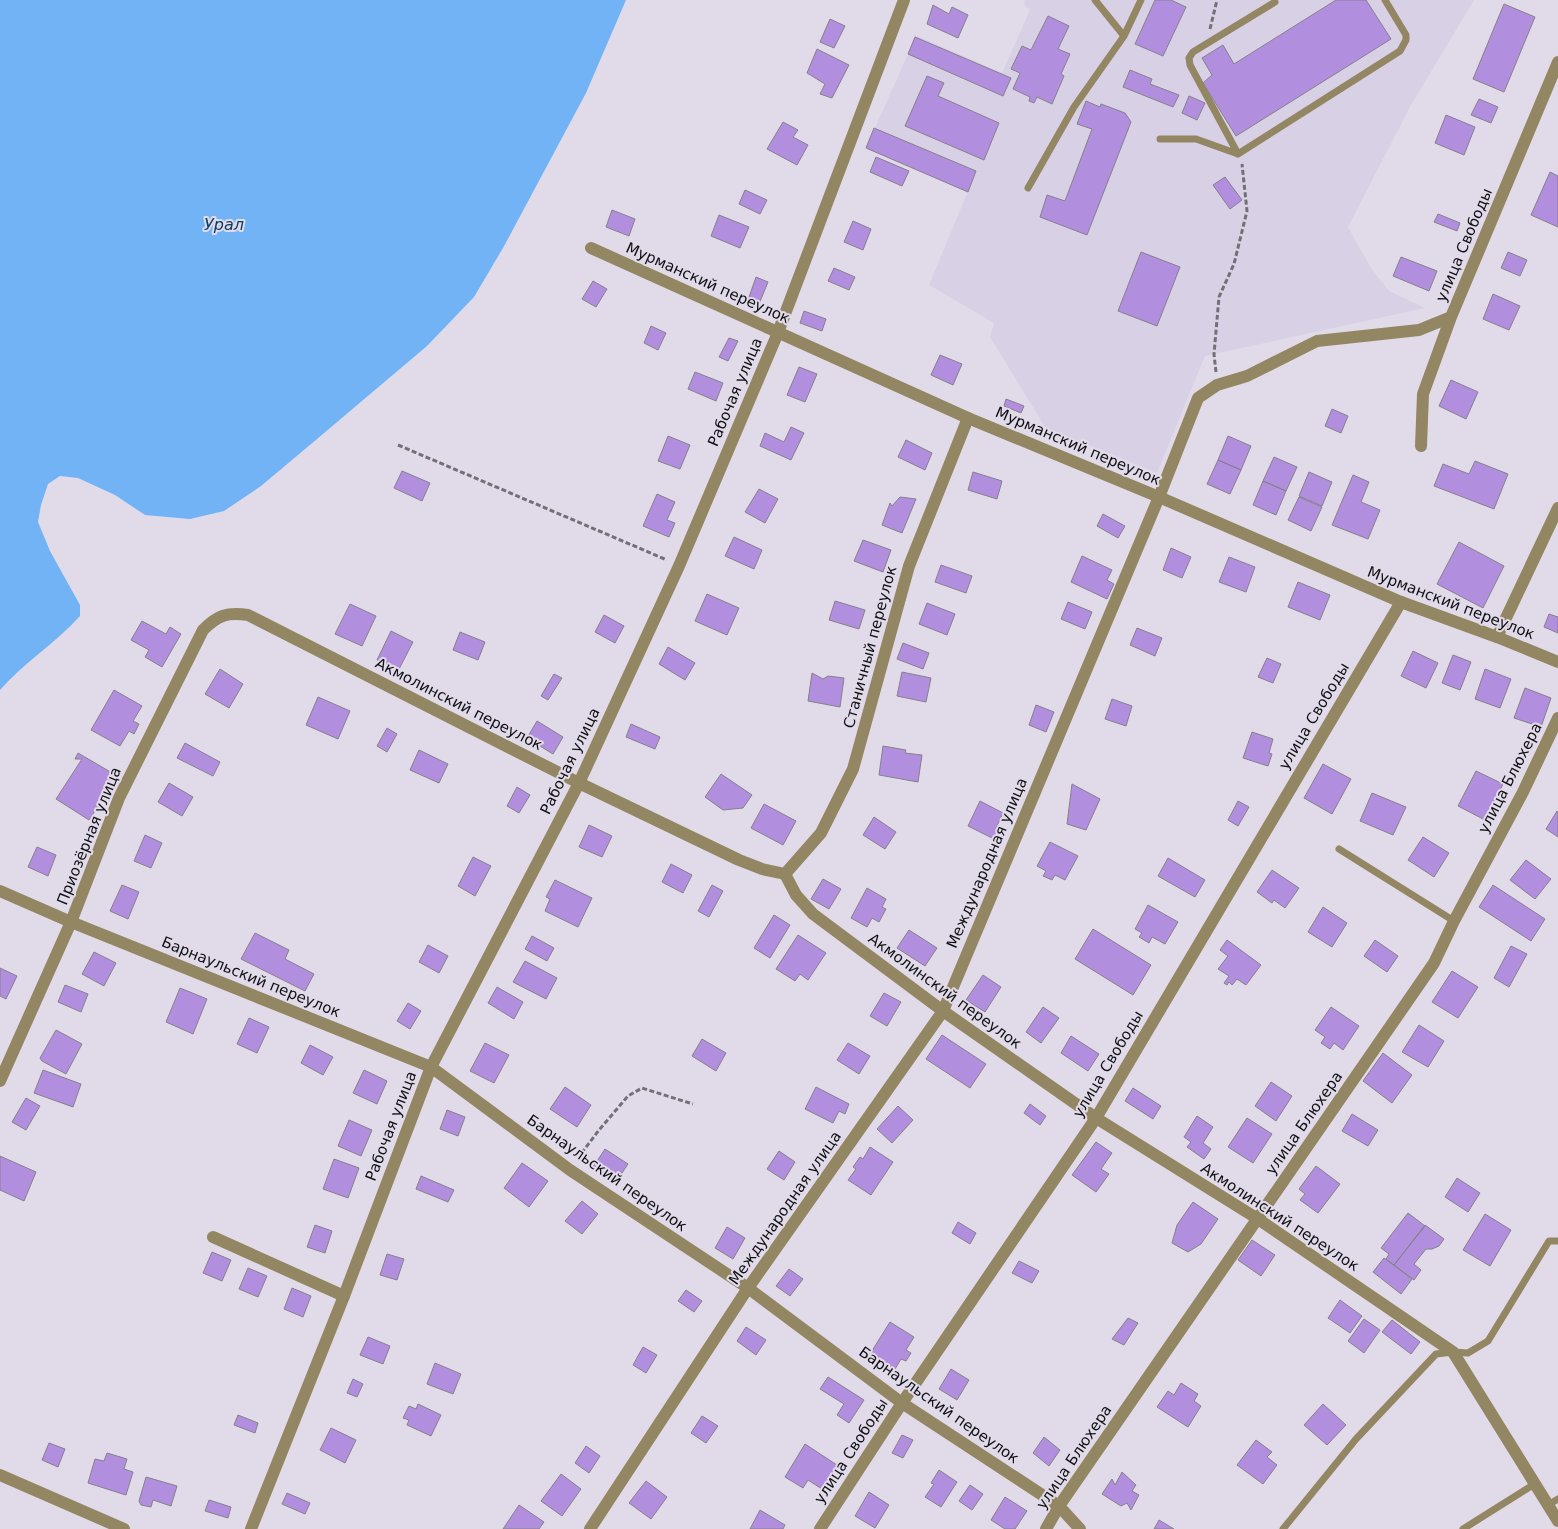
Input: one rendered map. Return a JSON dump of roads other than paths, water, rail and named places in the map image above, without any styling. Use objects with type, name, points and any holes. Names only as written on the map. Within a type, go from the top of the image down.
[{"type":"street","name":"Рабочая улица","points":[[251,1529],[344,1296],[431,1067],[579,783],[679,566],[778,332],[904,0]]},
{"type":"street","name":"улица Свободы","points":[[1421,446],[1423,394],[1451,317],[1558,62]]},
{"type":"street","name":"Мурманский переулок","points":[[591,248],[968,418],[1159,497],[1401,602],[1497,637],[1558,662]]},
{"type":"street","name":"Международная улица","points":[[590,1529],[748,1288],[943,1011],[1159,497],[1198,398],[1217,385],[1247,376],[1317,341],[1419,330],[1451,317]]},
{"type":"street","name":"Станичный переулок","points":[[785,874],[821,833],[853,769],[908,566],[968,418]]},
{"type":"street","points":[[1497,637],[1558,508]]},
{"type":"street","name":"улица Свободы","points":[[820,1529],[902,1403],[1096,1118],[1401,602]]},
{"type":"street","name":"Акмолинский переулок","points":[[224,615],[236,613],[248,615],[579,783],[739,860],[762,869],[785,874],[796,895],[813,914],[943,1011],[1096,1118],[1258,1219],[1453,1352],[1536,1483],[1553,1502],[1558,1521]]},
{"type":"street","name":"Приозёрная улица","points":[[0,1080],[71,922],[119,798],[203,630],[212,621],[224,615]]},
{"type":"street","name":"улица Блюхера","points":[[1046,1529],[1058,1506],[1434,963],[1454,921],[1524,792],[1558,718]]},
{"type":"street","name":"Барнаульский переулок","points":[[0,891],[71,922],[431,1067],[570,1170],[748,1288],[902,1403],[1058,1506],[1080,1529]]},
{"type":"street","points":[[214,1237],[344,1296]]},
{"type":"street","points":[[0,1475],[124,1529]]},
{"type":"lane","points":[[1096,0],[1124,36]]},
{"type":"lane","points":[[1028,188],[1074,108],[1124,36],[1141,0]]},
{"type":"lane","points":[[1238,154],[1400,51],[1406,40],[1406,34],[1385,0]]},
{"type":"lane","points":[[1238,154],[1190,66],[1190,55],[1276,1]]},
{"type":"lane","points":[[1160,139],[1196,139],[1238,154]]},
{"type":"lane","points":[[1339,850],[1454,921]]},
{"type":"lane","points":[[1283,1529],[1356,1439],[1436,1354],[1468,1353],[1488,1341],[1548,1241],[1558,1241]]},
{"type":"lane","points":[[1463,1529],[1536,1483]]},
{"type":"water","name":"Урал","points":[[0,0],[626,0],[586,93],[503,248],[474,297],[427,346],[261,486],[224,511],[190,519],[145,515],[115,495],[78,478],[60,476],[48,484],[38,522],[50,551],[80,605],[80,616],[61,635],[19,670],[0,690]]}]
